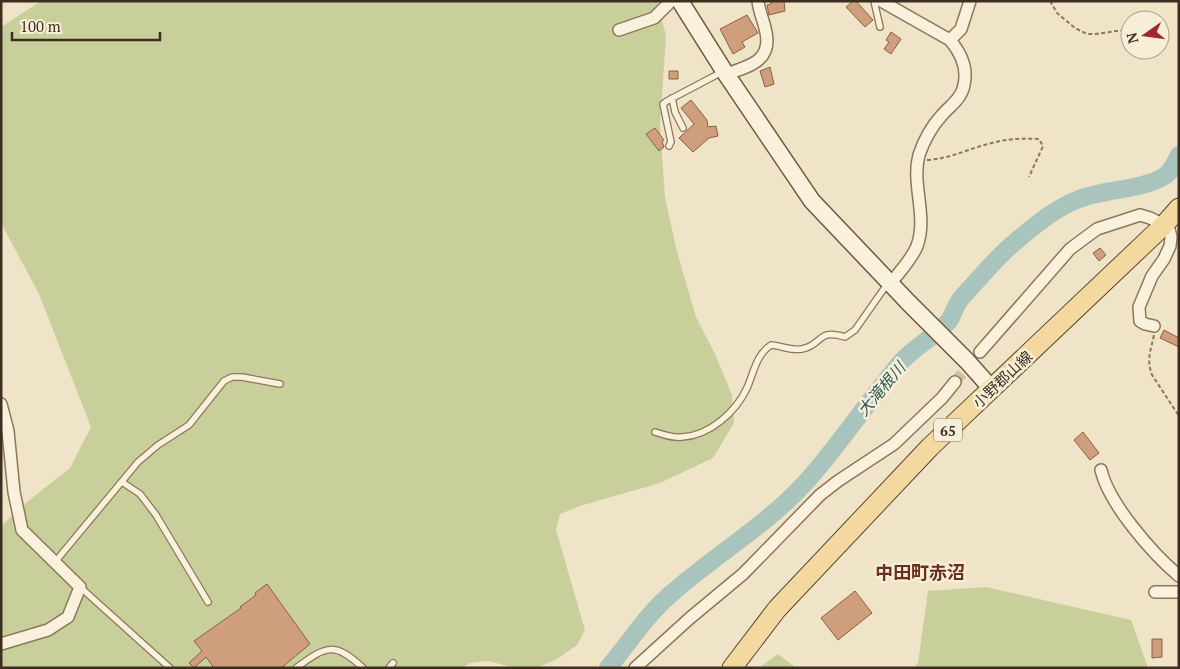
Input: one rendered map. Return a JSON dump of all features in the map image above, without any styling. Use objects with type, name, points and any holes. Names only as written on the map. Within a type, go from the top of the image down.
[{"type":"main road","name":"小野郡山線","points":[[732,668],[777,609],[930,447],[990,388],[1164,225],[1179,208]]},
{"type":"street","points":[[619,30],[654,18],[671,1]]},
{"type":"street","points":[[680,1],[725,73],[812,200],[908,302],[973,357],[990,388]]},
{"type":"street","points":[[725,73],[750,66],[760,59],[764,53],[768,39],[758,1]]},
{"type":"street","points":[[881,1],[950,40],[958,49],[963,61],[964,86],[961,95],[941,116],[925,139],[917,169],[920,217],[919,239],[917,247],[908,261],[890,282]]},
{"type":"street","points":[[950,40],[961,29],[970,1]]},
{"type":"street","points":[[973,357],[1070,249],[1097,229],[1140,215],[1164,225],[1169,229],[1171,236],[1170,246],[1164,259],[1152,276],[1138,313],[1140,320],[1145,324],[1154,326]]},
{"type":"street","points":[[635,668],[690,618],[738,579],[820,495],[894,444],[942,398],[955,382]]},
{"type":"street","points":[[1,404],[8,430],[14,492],[22,530],[80,587],[68,617],[48,630],[1,644]]},
{"type":"street","points":[[1101,470],[1104,482],[1150,550],[1179,576]]},
{"type":"street","points":[[1155,592],[1179,592]]},
{"type":"lane","points":[[874,1],[880,27]]},
{"type":"lane","points":[[668,146],[671,142],[663,104],[725,73]]},
{"type":"lane","points":[[672,98],[675,112],[683,128]]},
{"type":"lane","points":[[655,432],[681,438],[696,436],[709,428],[723,419],[742,397],[758,359],[771,345],[792,349],[808,348],[825,334],[845,337],[855,330],[890,282]]},
{"type":"lane","points":[[54,562],[138,462],[158,445],[189,425],[224,381],[242,377],[280,384]]},
{"type":"lane","points":[[122,482],[140,494],[156,515],[208,602]]},
{"type":"lane","points":[[80,587],[170,668]]},
{"type":"lane","points":[[296,668],[317,652],[325,649],[344,652],[363,668]]},
{"type":"path","points":[[1050,1],[1057,12],[1075,28],[1087,34],[1120,31]]},
{"type":"path","points":[[919,156],[924,160],[932,160],[1009,139],[1039,139],[1043,146],[1029,177]]},
{"type":"path","points":[[1154,326],[1154,337],[1148,362],[1152,374],[1179,416]]},
{"type":"green space","points":[[41,1],[657,1],[666,36],[660,125],[665,197],[677,252],[696,317],[715,354],[732,395],[734,423],[713,458],[660,483],[583,505],[560,514],[556,530],[585,630],[577,645],[557,659],[537,668],[516,668],[488,661],[470,663],[462,668],[1,668],[1,526],[27,502],[70,468],[91,427],[39,294],[1,223],[1,27]]},
{"type":"green space","points":[[986,587],[1131,620],[1148,668],[914,668],[918,663],[928,591]]},
{"type":"green space","points":[[778,654],[796,668],[759,668]]},
{"type":"building","points":[[771,1],[784,1],[785,11],[769,15],[767,5],[771,4]]},
{"type":"building","points":[[853,1],[856,1],[873,20],[865,27],[846,7]]},
{"type":"building","points":[[747,15],[758,33],[742,42],[745,47],[733,54],[720,29]]},
{"type":"building","points":[[891,32],[901,39],[891,54],[884,49],[889,42],[886,40]]},
{"type":"building","points":[[770,67],[774,84],[765,87],[760,71]]},
{"type":"building","points":[[669,71],[678,71],[678,79],[669,79]]},
{"type":"building","points":[[691,100],[707,120],[708,127],[716,126],[718,136],[709,138],[693,152],[679,138],[694,124],[681,108]]},
{"type":"building","points":[[655,128],[664,140],[662,141],[664,147],[659,151],[646,134]]},
{"type":"building","points":[[1100,248],[1106,255],[1099,261],[1093,253]]},
{"type":"building","points":[[1164,330],[1179,338],[1179,347],[1160,338]]},
{"type":"building","points":[[1083,432],[1099,453],[1090,460],[1074,440]]},
{"type":"building","points":[[267,584],[310,644],[281,668],[214,668],[206,657],[194,668],[189,663],[202,651],[194,641],[241,608],[256,595],[255,593]]},
{"type":"building","points":[[855,591],[872,613],[838,640],[821,618]]},
{"type":"building","points":[[1152,639],[1162,639],[1162,657],[1152,658]]},
{"type":"waterway","name":"大滝根川","points":[[608,668],[646,619],[663,601],[791,498],[831,453],[901,362],[949,321],[961,298],[1008,248],[1045,218],[1070,203],[1089,196],[1144,185],[1163,177],[1171,170],[1179,155]]},
{"type":"tunnel","points":[[955,382],[974,359]]},
{"type":"district","name":"中田町赤沼","points":[[920,572]]}]
